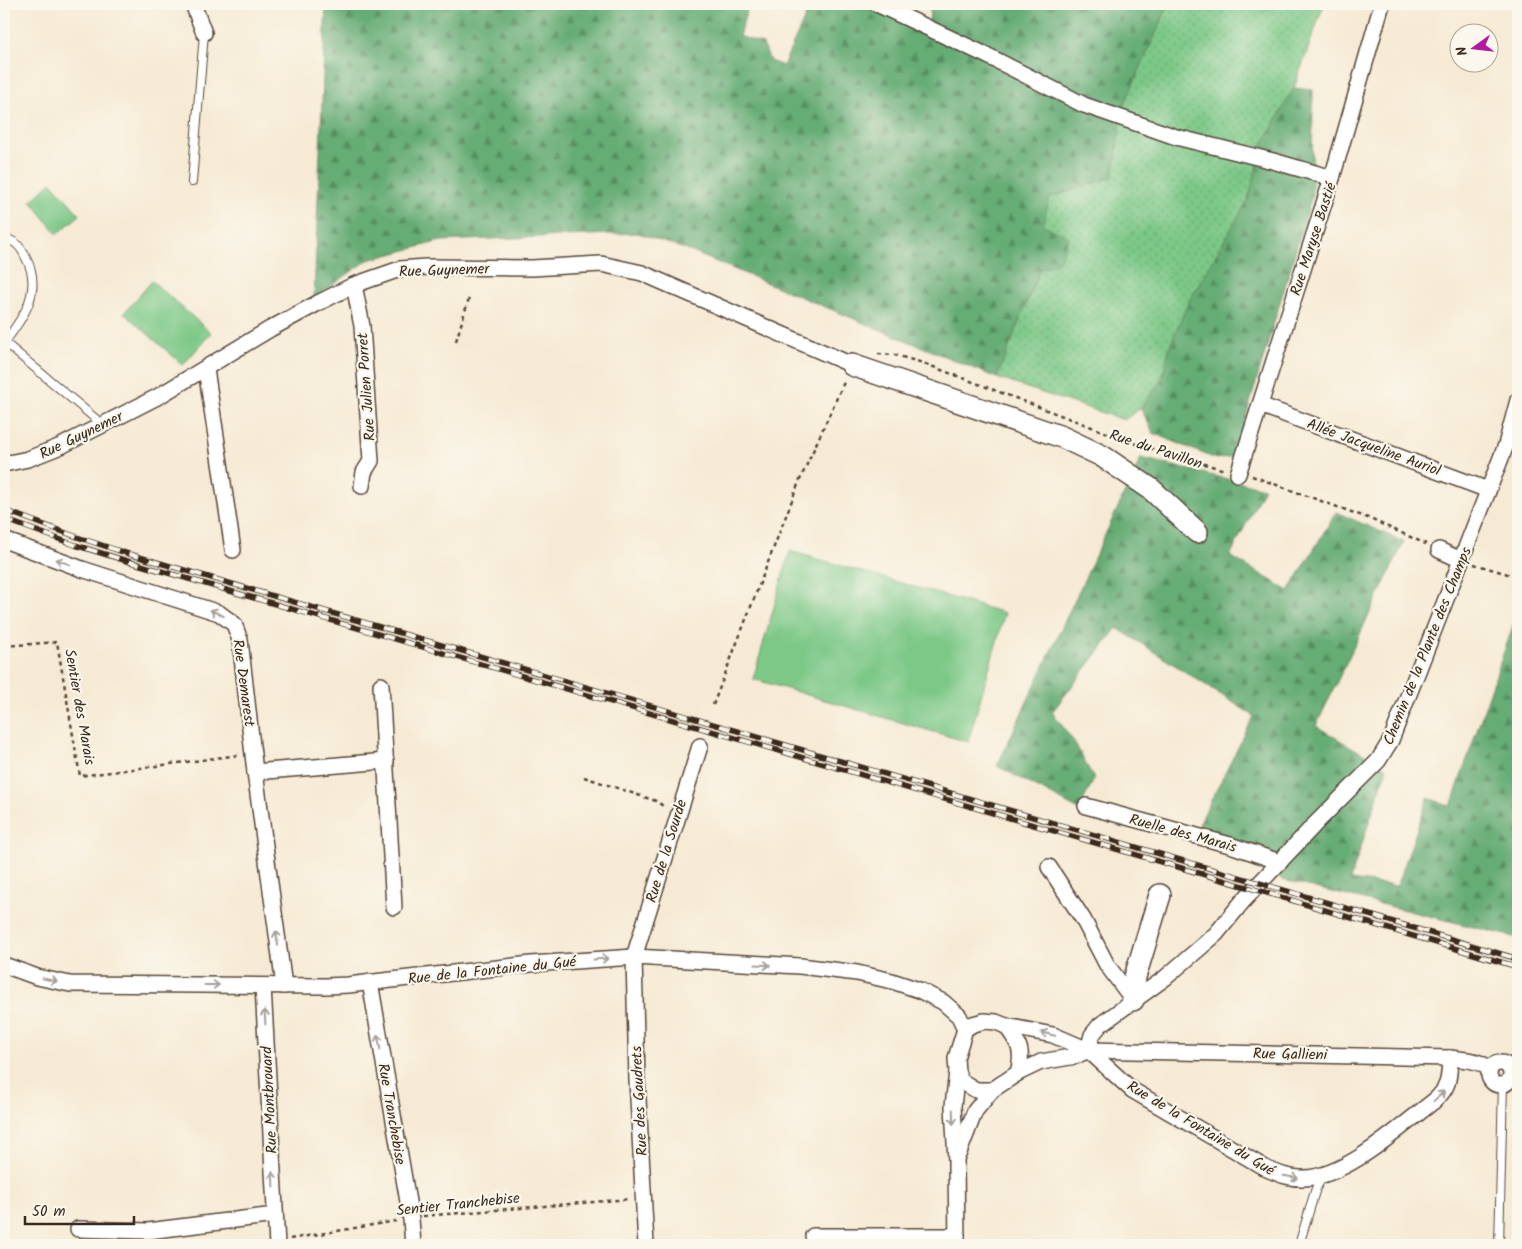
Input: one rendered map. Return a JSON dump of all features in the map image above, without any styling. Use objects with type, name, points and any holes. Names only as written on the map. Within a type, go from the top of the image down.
[{"type":"main road","points":[[852,366],[1062,437],[1102,456],[1151,489],[1197,532]]},
{"type":"main road","points":[[1133,1000],[1135,977],[1160,895]]},
{"type":"street","points":[[193,4],[204,33]]},
{"type":"street","points":[[877,4],[988,56],[1084,105],[1176,137],[1273,160],[1332,178]]},
{"type":"street","name":"Rue Maryse Bastié","points":[[1238,474],[1332,178],[1382,4]]},
{"type":"street","name":"Rue Guynemer","points":[[4,464],[43,454],[103,425],[206,369],[270,329],[354,285],[426,268],[532,268],[601,264],[642,273],[852,366]]},
{"type":"street","name":"Rue Julien Porret","points":[[354,285],[362,326],[371,461],[364,472],[362,486]]},
{"type":"street","points":[[206,369],[233,550]]},
{"type":"street","name":"Chemin de la Plante des Champs","points":[[1088,1050],[1092,1035],[1100,1025],[1165,978],[1216,934],[1280,862],[1378,761],[1391,740],[1488,490],[1512,446],[1518,400]]},
{"type":"street","name":"Allée Jacqueline Auriol","points":[[1260,405],[1488,490]]},
{"type":"street","name":"Rue Demarest","points":[[4,540],[82,569],[219,613],[234,624],[240,640],[255,772],[284,986]]},
{"type":"street","points":[[1439,550],[1461,560]]},
{"type":"street","points":[[381,685],[394,907]]},
{"type":"street","name":"Rue de la Sourde","points":[[634,957],[700,746]]},
{"type":"street","points":[[255,772],[386,761]]},
{"type":"street","name":"Ruelle des Marais","points":[[1086,806],[1230,845],[1280,862]]},
{"type":"street","points":[[1049,866],[1083,919],[1107,965],[1133,1000]]},
{"type":"street","name":"Rue de la Fontaine du Gué","points":[[4,965],[38,977],[70,984],[263,986],[326,986],[531,964],[634,957],[800,966],[857,973],[892,981],[919,990],[943,1002],[959,1016],[964,1029]]},
{"type":"street","name":"Rue des Gaudrets","points":[[634,957],[637,1080],[646,1245]]},
{"type":"street","name":"Rue Tranchebise","points":[[370,982],[411,1219],[413,1245]]},
{"type":"street","name":"Rue Montbrouard","points":[[263,986],[277,1243]]},
{"type":"street","points":[[813,1236],[957,1241],[953,1106],[957,1072],[956,1058],[964,1029],[984,1021],[996,1022],[1006,1026],[1017,1040],[1021,1060],[1018,1073],[992,1090],[975,1111],[956,1161]]},
{"type":"street","name":"Rue Gallieni","points":[[1006,1026],[1053,1035],[1088,1050],[1450,1058],[1485,1064],[1490,1070],[1494,1064],[1500,1063],[1507,1066],[1510,1075]]},
{"type":"street","name":"Rue de la Fontaine du Gué","points":[[1088,1050],[1132,1090],[1267,1169],[1298,1178],[1324,1174],[1353,1161],[1443,1094],[1447,1087],[1450,1058]]},
{"type":"street","name":"Rue Gallieni","points":[[1018,1073],[1041,1062],[1076,1056],[1088,1050]]},
{"type":"street","points":[[957,1072],[961,1081],[976,1090],[992,1090]]},
{"type":"street","points":[[78,1229],[148,1231],[275,1215]]},
{"type":"lane","points":[[192,182],[204,33]]},
{"type":"lane","points":[[4,238],[14,242],[21,248],[32,268],[33,284],[31,300],[18,324],[4,342],[103,425]]},
{"type":"lane","points":[[1499,1245],[1510,1075]]},
{"type":"lane","points":[[1298,1245],[1316,1188],[1324,1174]]},
{"type":"path","points":[[456,341],[470,295]]},
{"type":"path","name":"Rue du Pavillon","points":[[852,366],[870,353],[895,355],[922,363],[1139,445],[1258,478],[1368,518],[1439,550]]},
{"type":"path","points":[[713,705],[799,482],[852,366]]},
{"type":"path","points":[[1461,560],[1518,577]]},
{"type":"path","name":"Sentier des Marais","points":[[4,646],[58,642],[80,776],[253,753]]},
{"type":"path","points":[[584,777],[656,801],[678,816]]},
{"type":"path","name":"Sentier Tranchebise","points":[[277,1243],[421,1216],[644,1198]]},
{"type":"green space","points":[[326,4],[749,4],[739,36],[763,44],[770,61],[783,66],[811,4],[870,4],[928,29],[931,4],[1169,4],[1123,107],[1113,177],[1049,198],[1069,237],[1059,262],[1040,269],[997,378],[690,251],[638,233],[441,241],[368,260],[314,298]]},
{"type":"green space","points":[[1169,4],[1324,4],[1294,88],[1263,144],[1248,200],[1189,301],[1170,345],[1162,378],[1141,408],[1124,420],[997,378],[1040,269],[1059,262],[1069,237],[1043,225],[1049,198],[1113,177],[1123,107]]},
{"type":"green space","points":[[1294,88],[1313,90],[1312,196],[1234,456],[1216,459],[1153,433],[1141,408],[1162,378],[1170,345],[1189,301],[1248,200],[1263,144]]},
{"type":"green space","points":[[51,182],[80,215],[57,234],[31,201]]},
{"type":"green space","points":[[152,281],[211,333],[183,365],[124,313]]},
{"type":"green space","points":[[1141,458],[1264,488],[1230,556],[1289,591],[1336,512],[1404,542],[1316,726],[1387,768],[1350,880],[1397,886],[1428,798],[1451,806],[1518,611],[1518,938],[1283,880],[1199,824],[1254,716],[1117,628],[1052,712],[1075,743],[1094,779],[1079,810],[997,766]]},
{"type":"green space","points":[[790,551],[1005,613],[968,742],[753,679]]},
{"type":"railway","points":[[4,510],[129,554],[1518,959]]},
{"type":"railway","points":[[4,519],[75,545],[127,561],[1518,967]]}]
